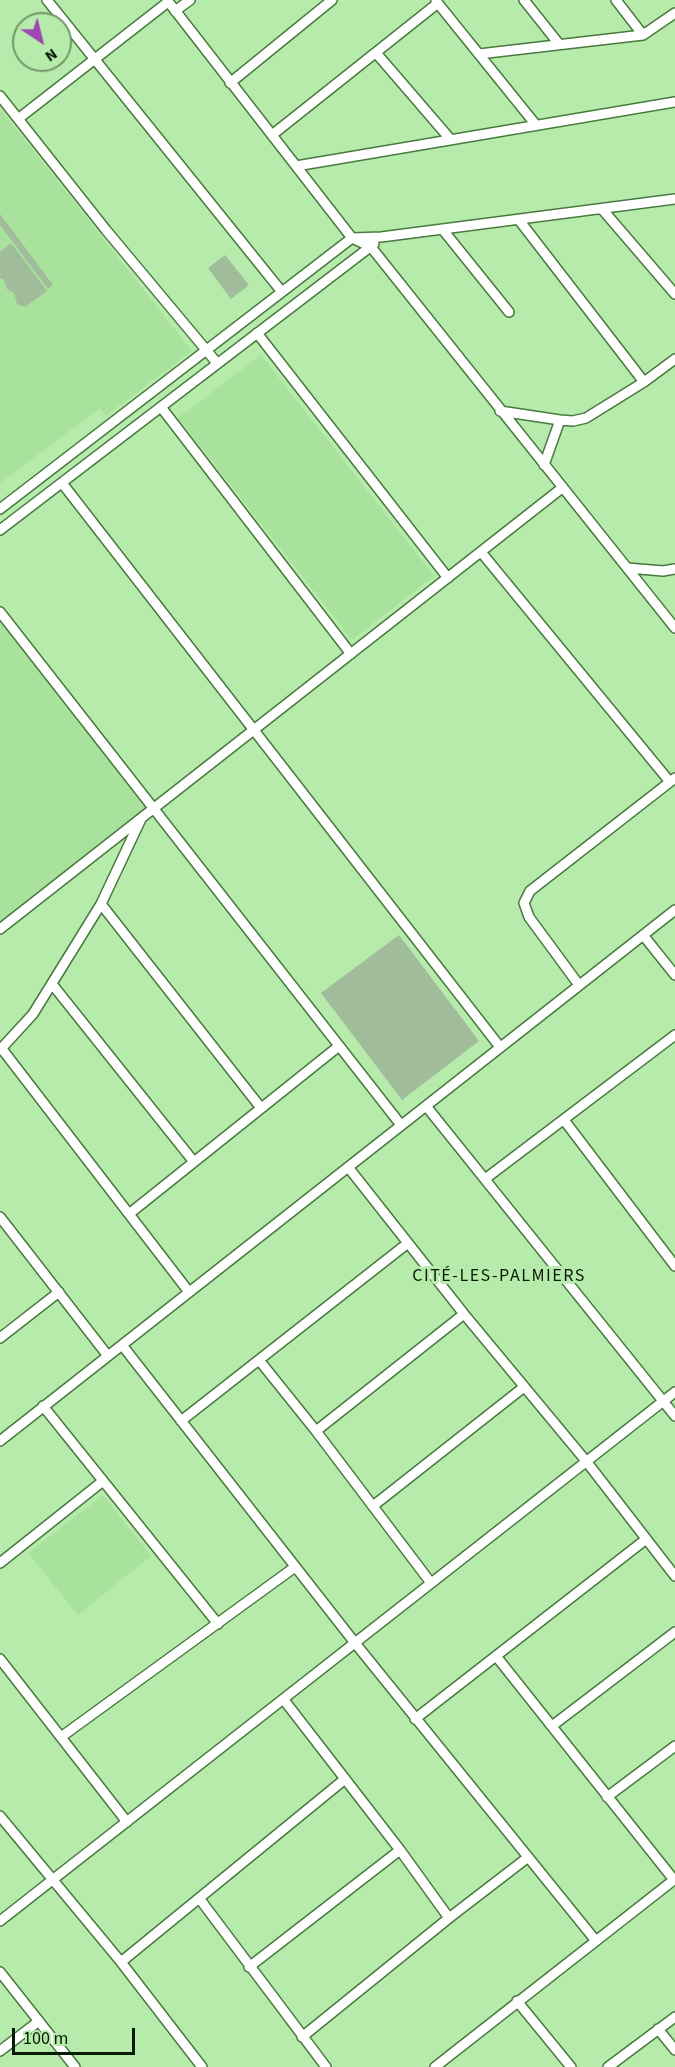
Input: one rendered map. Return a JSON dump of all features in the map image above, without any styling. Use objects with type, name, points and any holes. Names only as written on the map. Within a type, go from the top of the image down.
[{"type":"street","points":[[47,0],[282,292]]},
{"type":"street","points":[[175,11],[190,0]]},
{"type":"street","points":[[230,83],[332,0]]},
{"type":"street","points":[[524,0],[559,44]]},
{"type":"street","points":[[616,0],[643,35]]},
{"type":"street","points":[[18,119],[167,1],[352,238],[371,247],[675,628]]},
{"type":"street","points":[[272,135],[377,54],[437,2],[536,125]]},
{"type":"street","points":[[479,54],[643,35],[675,13]]},
{"type":"street","points":[[377,54],[451,140]]},
{"type":"street","points":[[0,96],[106,230],[217,363]]},
{"type":"street","points":[[296,166],[675,102]]},
{"type":"street","points":[[0,509],[352,238],[443,230],[675,199]]},
{"type":"street","points":[[602,209],[675,294]]},
{"type":"street","points":[[519,220],[644,382]]},
{"type":"street","points":[[443,230],[508,312]]},
{"type":"street","points":[[0,530],[371,247],[381,237]]},
{"type":"street","points":[[257,333],[448,578]]},
{"type":"street","points":[[500,411],[560,420],[573,421],[586,418],[644,382],[675,359]]},
{"type":"street","points":[[161,407],[351,654]]},
{"type":"street","points":[[544,465],[560,420]]},
{"type":"street","points":[[62,483],[500,1047]]},
{"type":"street","points":[[0,929],[562,488]]},
{"type":"street","points":[[482,552],[672,780],[530,891],[524,903],[529,917],[579,985]]},
{"type":"street","points":[[627,568],[663,571],[675,569]]},
{"type":"street","points":[[0,612],[401,1125]]},
{"type":"street","points":[[142,817],[102,904],[33,1014],[1,1049],[189,1292]]},
{"type":"street","points":[[102,904],[261,1108]]},
{"type":"street","points":[[0,1440],[675,910]]},
{"type":"street","points":[[643,935],[675,975]]},
{"type":"street","points":[[52,984],[194,1162]]},
{"type":"street","points":[[485,1179],[675,1035]]},
{"type":"street","points":[[129,1214],[339,1046]]},
{"type":"street","points":[[426,1106],[675,1416]]},
{"type":"street","points":[[564,1119],[675,1265]]},
{"type":"street","points":[[348,1167],[464,1314],[586,1461],[675,1576]]},
{"type":"street","points":[[0,1217],[108,1356]]},
{"type":"street","points":[[181,1420],[408,1243]]},
{"type":"street","points":[[0,1338],[59,1292]]},
{"type":"street","points":[[316,1431],[464,1314]]},
{"type":"street","points":[[122,1345],[355,1643],[596,1941]]},
{"type":"street","points":[[259,1360],[431,1583]]},
{"type":"street","points":[[373,1506],[524,1387]]},
{"type":"street","points":[[0,1921],[675,1392]]},
{"type":"street","points":[[43,1406],[218,1624]]},
{"type":"street","points":[[0,1563],[103,1481]]},
{"type":"street","points":[[416,1719],[645,1540]]},
{"type":"street","points":[[61,1737],[295,1567]]},
{"type":"street","points":[[552,1726],[675,1632]]},
{"type":"street","points":[[435,2067],[446,2063],[517,2001],[675,1880],[496,1656]]},
{"type":"street","points":[[0,1659],[127,1822]]},
{"type":"street","points":[[284,1700],[400,1850],[449,1918]]},
{"type":"street","points":[[607,1797],[675,1746]]},
{"type":"street","points":[[121,1962],[345,1779]]},
{"type":"street","points":[[0,1816],[121,1962],[202,2067]]},
{"type":"street","points":[[249,1967],[400,1850]]},
{"type":"street","points":[[302,2037],[527,1858]]},
{"type":"street","points":[[199,1898],[326,2067]]},
{"type":"street","points":[[0,1972],[75,2067]]},
{"type":"street","points":[[517,2001],[571,2067]]},
{"type":"street","points":[[608,2067],[675,2017]]},
{"type":"street","points":[[0,2050],[39,2021]]},
{"type":"street","points":[[658,2030],[675,2050]]},
{"type":"shaded area","points":[[0,108],[192,351],[106,416],[100,408],[0,483]]},
{"type":"shaded area","points":[[0,214],[53,285],[48,289],[0,225]]},
{"type":"shaded area","points":[[11,243],[47,291],[25,307],[17,304],[14,293],[7,289],[4,280],[0,278],[0,252]]},
{"type":"shaded area","points":[[225,255],[249,285],[231,299],[208,268]]},
{"type":"shaded area","points":[[261,355],[434,576],[352,640],[178,418]]},
{"type":"shaded area","points":[[0,618],[148,808],[0,923]]},
{"type":"shaded area","points":[[399,935],[479,1041],[402,1100],[321,993]]},
{"type":"shaded area","points":[[103,1495],[151,1556],[78,1615],[28,1553]]},
{"type":"district","name":"CITÉ-LES-PALMIERS","points":[[499,1277]]}]
